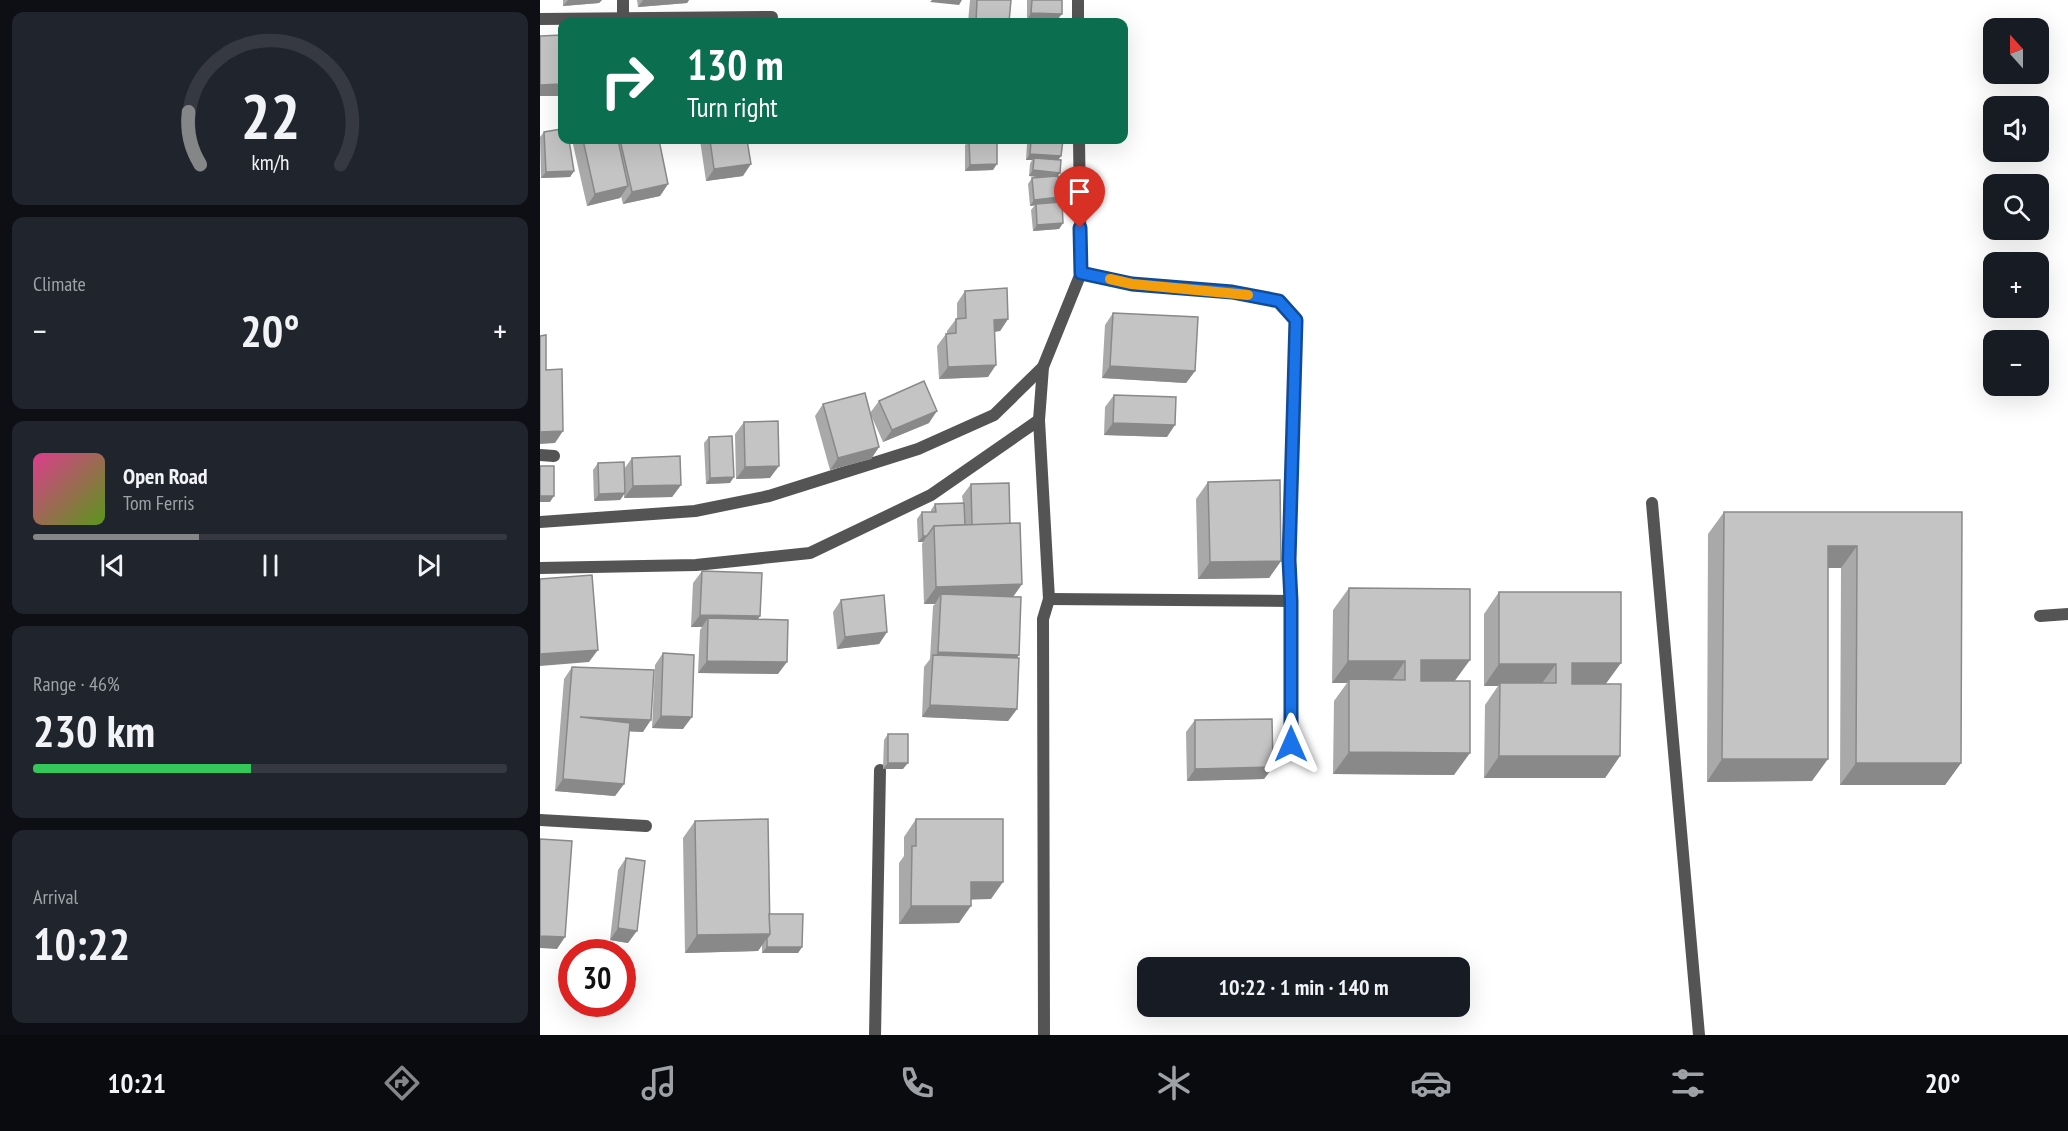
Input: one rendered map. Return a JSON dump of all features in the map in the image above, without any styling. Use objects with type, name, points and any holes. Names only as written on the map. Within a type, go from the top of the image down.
[{"type":"street","points":[[622,0],[623,18]]},
{"type":"street","points":[[1078,0],[1078,18]]},
{"type":"street","points":[[540,19],[558,19]]},
{"type":"street","points":[[1044,1035],[1043,619],[1049,599],[1040,416],[1043,371],[1081,273],[1079,144]]},
{"type":"street","points":[[1081,273],[1132,284],[1232,292],[1279,301],[1296,320],[1289,560],[1291,744]]},
{"type":"street","points":[[540,522],[695,511],[769,496],[918,449],[994,415],[1043,371]]},
{"type":"street","points":[[540,568],[696,566],[810,553],[931,495],[1040,416]]},
{"type":"street","points":[[540,455],[554,456]]},
{"type":"street","points":[[1652,503],[1699,1035]]},
{"type":"street","points":[[1049,599],[1291,601]]},
{"type":"street","points":[[2040,616],[2068,614]]},
{"type":"street","points":[[875,1035],[880,770]]},
{"type":"street","points":[[540,820],[645,826]]},
{"type":"building","points":[[977,0],[1011,0],[1009,18],[976,18]]},
{"type":"building","points":[[1032,0],[1062,0],[1062,14],[1031,13]]},
{"type":"building","points":[[558,35],[558,84],[540,85],[540,36]]},
{"type":"building","points":[[558,130],[558,144],[570,144],[574,171],[546,172],[544,132]]},
{"type":"building","points":[[584,144],[619,144],[628,186],[595,194]]},
{"type":"building","points":[[621,144],[660,144],[668,184],[632,192]]},
{"type":"building","points":[[711,144],[748,144],[751,164],[714,169]]},
{"type":"building","points":[[969,144],[997,144],[997,164],[970,165]]},
{"type":"building","points":[[1031,144],[1062,144],[1061,156],[1030,154]]},
{"type":"building","points":[[1034,158],[1061,160],[1060,173],[1033,170]]},
{"type":"building","points":[[1058,176],[1060,197],[1034,200],[1032,178]]},
{"type":"building","points":[[1062,202],[1063,223],[1037,225],[1036,204]]},
{"type":"building","points":[[1007,288],[1008,319],[994,320],[996,365],[948,367],[946,334],[956,333],[956,319],[966,318],[965,291]]},
{"type":"building","points":[[1113,313],[1198,317],[1195,371],[1110,366]]},
{"type":"building","points":[[546,335],[546,370],[562,369],[563,431],[540,432],[540,336]]},
{"type":"building","points":[[924,381],[937,411],[892,430],[879,401]]},
{"type":"building","points":[[865,393],[879,447],[838,458],[823,404]]},
{"type":"building","points":[[1114,395],[1176,397],[1175,425],[1113,423]]},
{"type":"building","points":[[778,421],[779,466],[745,467],[744,422]]},
{"type":"building","points":[[732,436],[734,477],[710,478],[709,437]]},
{"type":"building","points":[[680,456],[681,485],[633,486],[632,458]]},
{"type":"building","points":[[624,462],[625,493],[599,494],[598,463]]},
{"type":"building","points":[[540,466],[554,466],[554,496],[540,496]]},
{"type":"building","points":[[1280,480],[1281,561],[1210,562],[1208,482]]},
{"type":"building","points":[[1009,483],[1010,524],[972,525],[971,484]]},
{"type":"building","points":[[964,503],[965,525],[934,526],[927,536],[923,536],[922,512],[936,512],[935,504]]},
{"type":"building","points":[[1724,512],[1962,512],[1961,763],[1856,763],[1857,546],[1828,546],[1828,759],[1722,759]]},
{"type":"building","points":[[1020,523],[1022,584],[936,587],[934,526]]},
{"type":"building","points":[[702,571],[762,573],[760,616],[700,615]]},
{"type":"building","points":[[592,575],[598,650],[540,654],[540,579]]},
{"type":"building","points":[[1349,588],[1470,589],[1470,660],[1421,660],[1421,681],[1470,681],[1470,753],[1349,752],[1349,679],[1405,680],[1405,661],[1348,661]]},
{"type":"building","points":[[1499,592],[1621,592],[1621,663],[1572,663],[1572,684],[1621,684],[1620,756],[1499,756],[1500,683],[1556,683],[1556,664],[1499,664]]},
{"type":"building","points":[[941,594],[1021,597],[1019,655],[938,652]]},
{"type":"building","points":[[884,595],[887,632],[845,637],[841,600]]},
{"type":"building","points":[[708,618],[788,620],[787,662],[707,661]]},
{"type":"building","points":[[663,653],[694,655],[692,717],[661,716]]},
{"type":"building","points":[[933,655],[1019,658],[1017,709],[930,705]]},
{"type":"building","points":[[572,667],[654,670],[651,720],[580,717],[630,723],[624,784],[563,779]]},
{"type":"building","points":[[1272,719],[1273,767],[1195,769],[1195,720]]},
{"type":"building","points":[[888,734],[908,734],[908,763],[888,763]]},
{"type":"building","points":[[768,819],[770,934],[697,935],[695,821]]},
{"type":"building","points":[[916,819],[1003,819],[1003,882],[971,882],[971,906],[911,906],[912,846],[916,846]]},
{"type":"building","points":[[540,839],[572,841],[565,937],[540,936]]},
{"type":"building","points":[[626,858],[645,861],[637,931],[618,928]]},
{"type":"building","points":[[769,914],[803,914],[802,947],[767,947],[767,938],[770,934]]},
{"type":"slow traffic","points":[[1110,279],[1132,284],[1248,295]]},
{"type":"route","points":[[1080,228],[1081,273],[1132,284],[1232,292],[1279,301],[1296,320],[1289,560],[1291,744]]}]
